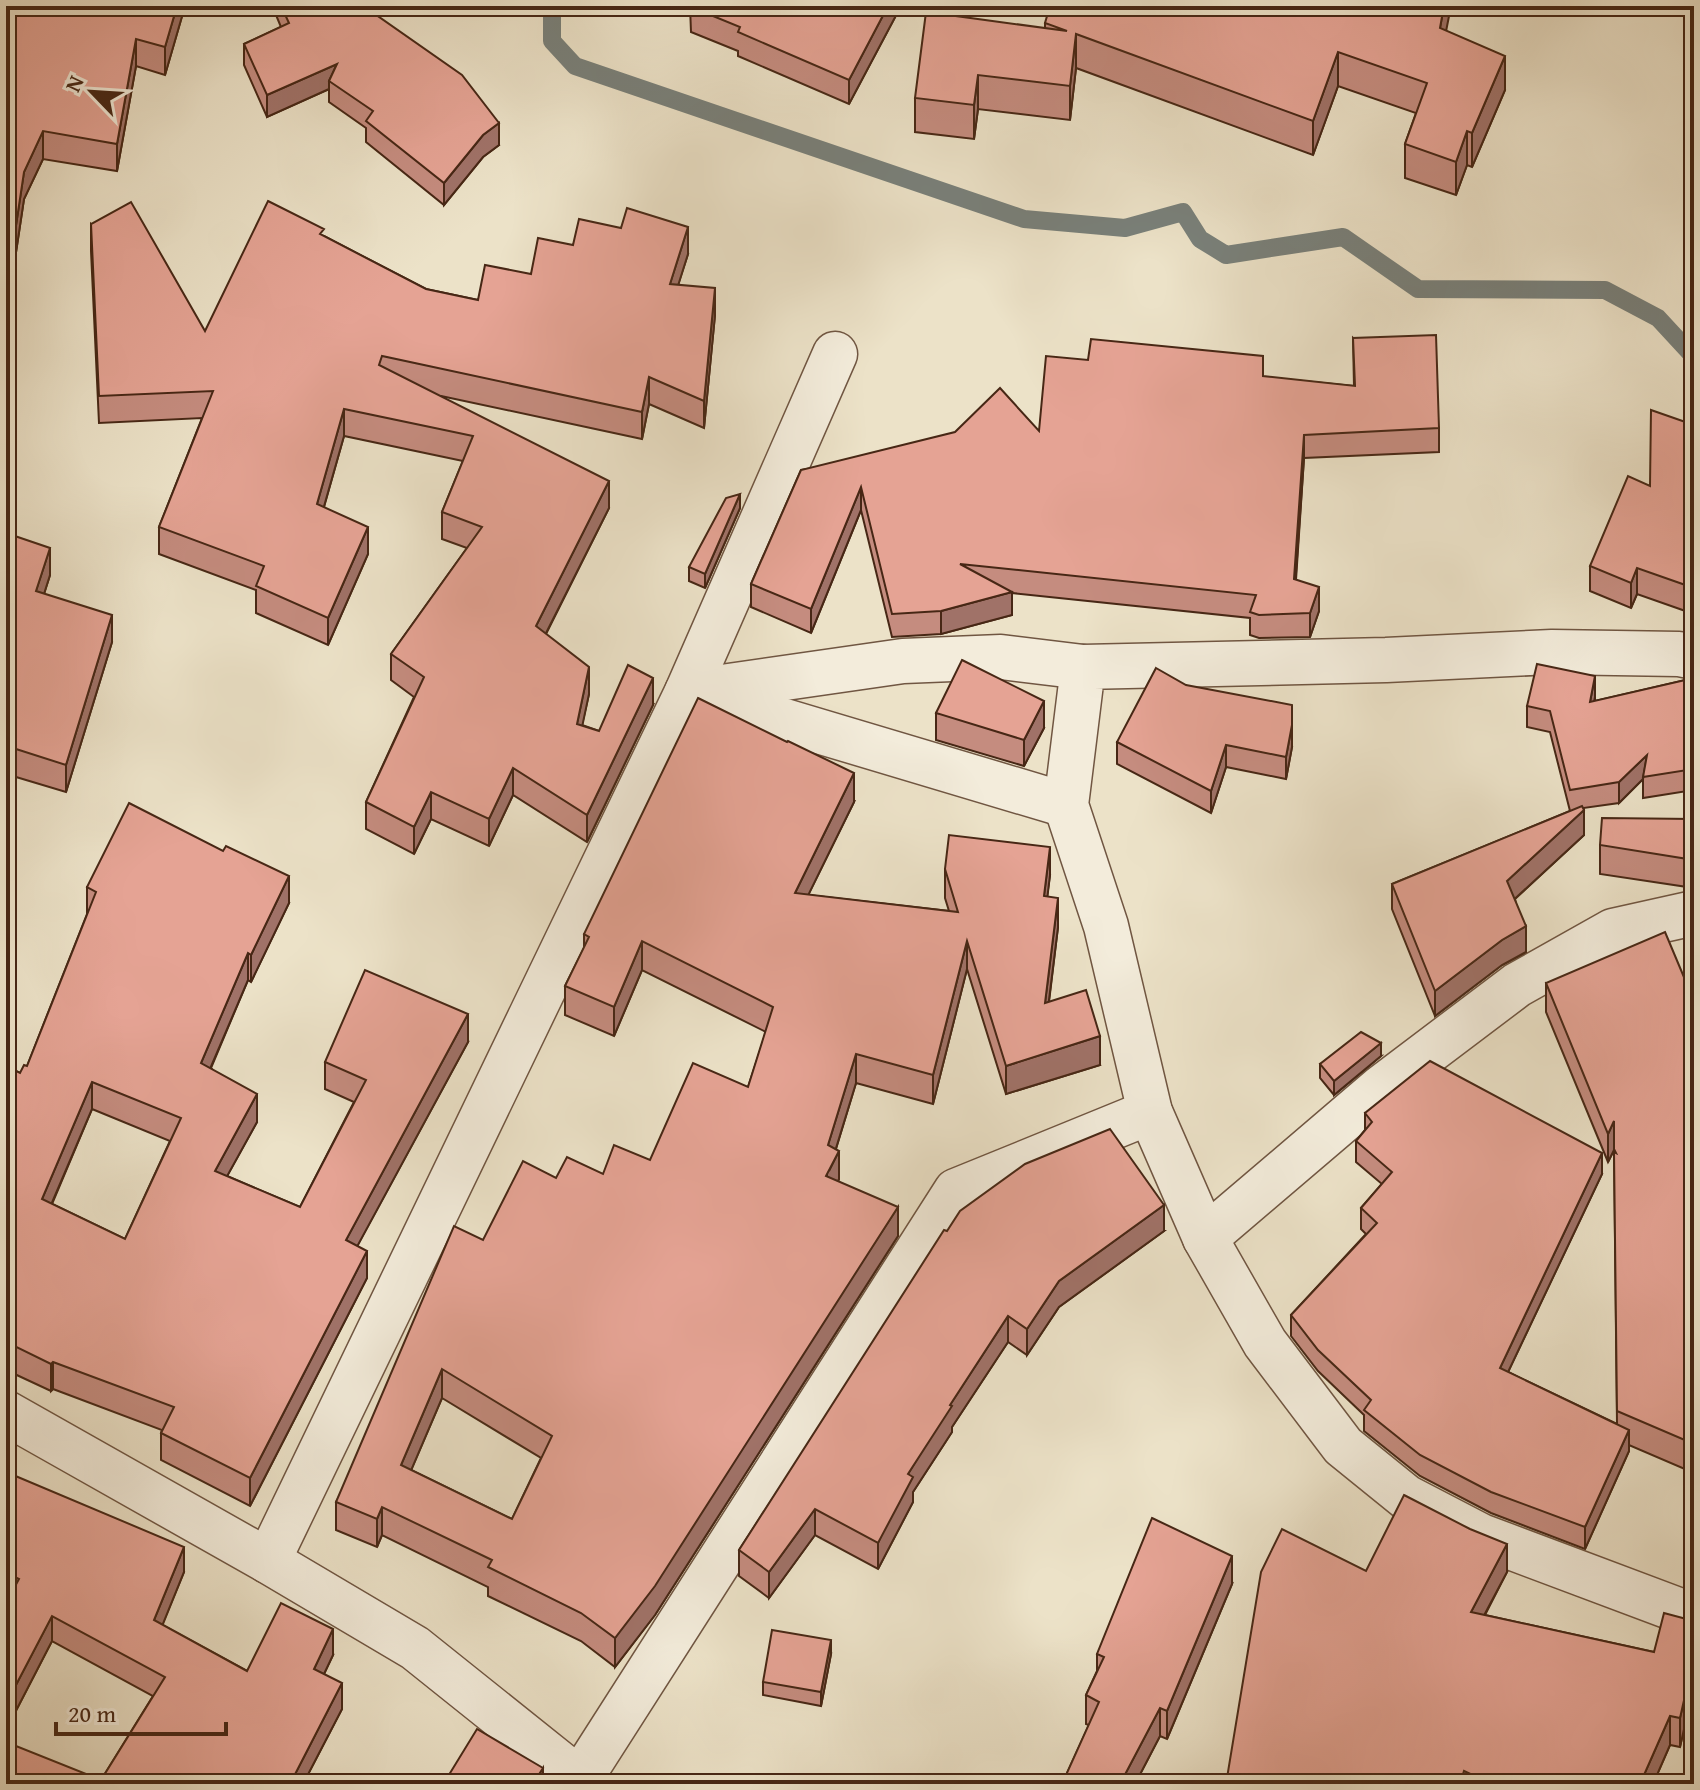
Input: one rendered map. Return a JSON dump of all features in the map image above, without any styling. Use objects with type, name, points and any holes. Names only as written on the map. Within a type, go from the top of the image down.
[{"type":"street","points":[[268,1561],[687,692],[835,354]]},
{"type":"street","points":[[687,692],[903,661],[1001,657],[1083,667],[1386,660],[1552,652],[1679,654],[1694,657]]},
{"type":"street","points":[[1083,667],[1066,805],[1106,926],[1150,1112],[1205,1238],[1265,1343],[1343,1446],[1406,1497],[1481,1536],[1694,1616]]},
{"type":"street","points":[[687,692],[1066,805]]},
{"type":"street","points":[[1205,1238],[1382,1087],[1517,985],[1613,931],[1694,913]]},
{"type":"street","points":[[6,1413],[415,1648],[582,1782],[956,1191],[1150,1112]]},
{"type":"building","points":[[6,6],[177,6],[165,47],[136,39],[117,144],[43,131],[24,172],[6,292]]},
{"type":"building","points":[[281,6],[372,6],[375,14],[462,75],[499,123],[483,135],[444,183],[366,121],[373,111],[329,81],[337,64],[267,95],[244,44],[289,23]]},
{"type":"building","points":[[691,6],[888,6],[849,80],[738,32],[740,27]]},
{"type":"building","points":[[1050,6],[1444,6],[1440,28],[1505,56],[1472,133],[1467,131],[1456,162],[1405,144],[1427,83],[1338,52],[1313,121],[1076,34],[1070,86],[978,75],[974,105],[915,98],[926,12],[1067,31],[1045,23]]},
{"type":"building","points":[[268,201],[324,229],[320,234],[426,289],[478,300],[485,265],[531,274],[538,238],[573,245],[579,219],[621,228],[627,208],[688,227],[670,284],[715,288],[704,401],[649,377],[642,412],[382,356],[379,365],[609,481],[536,626],[589,667],[577,724],[599,731],[628,665],[653,678],[587,815],[513,768],[489,819],[431,792],[414,827],[366,802],[424,677],[391,654],[482,527],[442,512],[473,436],[344,409],[317,504],[368,527],[328,618],[256,586],[264,566],[159,527],[213,391],[99,396],[91,224],[131,202],[205,331]]},
{"type":"building","points":[[1436,335],[1439,428],[1304,435],[1294,579],[1319,587],[1310,613],[1259,615],[1250,612],[1256,595],[960,564],[1012,592],[941,611],[892,614],[861,487],[811,609],[751,584],[801,470],[955,432],[1000,388],[1039,431],[1046,356],[1088,360],[1091,339],[1263,356],[1263,376],[1355,386],[1353,338]]},
{"type":"building","points":[[1651,410],[1694,425],[1694,588],[1637,568],[1631,583],[1590,566],[1628,476],[1650,486]]},
{"type":"building","points":[[740,494],[705,574],[689,567],[726,498]]},
{"type":"building","points":[[6,533],[50,548],[36,591],[112,615],[66,765],[16,749],[6,768]]},
{"type":"building","points":[[962,660],[1044,701],[1024,740],[936,713]]},
{"type":"building","points":[[1537,664],[1595,676],[1590,702],[1694,678],[1694,769],[1643,777],[1647,755],[1619,782],[1570,790],[1550,711],[1527,706]]},
{"type":"building","points":[[1156,668],[1186,685],[1292,705],[1286,757],[1226,745],[1211,791],[1117,742]]},
{"type":"building","points":[[698,698],[854,773],[795,893],[958,912],[945,869],[949,835],[1050,847],[1044,896],[1058,898],[1045,1003],[1086,990],[1100,1036],[1006,1066],[967,941],[933,1075],[856,1054],[828,1145],[839,1151],[826,1176],[898,1207],[655,1586],[615,1638],[581,1613],[488,1567],[492,1560],[382,1507],[377,1519],[336,1502],[454,1226],[483,1240],[523,1161],[556,1178],[567,1157],[603,1174],[614,1145],[650,1160],[693,1063],[748,1087],[773,1007],[642,941],[614,1007],[565,986],[589,937],[584,934]],"holes":[[[442,1369],[552,1436],[512,1519],[401,1465]]]},
{"type":"building","points":[[129,803],[223,851],[226,846],[289,876],[251,955],[248,953],[201,1063],[257,1094],[215,1171],[300,1207],[366,1080],[325,1062],[365,970],[468,1014],[346,1240],[367,1251],[250,1478],[161,1433],[174,1407],[53,1362],[51,1364],[6,1342],[6,1066],[20,1073],[24,1065],[27,1066],[96,892],[87,887]],"holes":[[[92,1082],[181,1118],[125,1239],[42,1199]]]},
{"type":"building","points":[[1582,806],[1584,810],[1507,881],[1526,926],[1502,940],[1435,991],[1392,884]]},
{"type":"building","points":[[1602,818],[1694,819],[1694,860],[1600,845]]},
{"type":"building","points":[[1665,932],[1694,1001],[1694,1444],[1617,1411],[1614,1121],[1608,1134],[1546,983]]},
{"type":"building","points":[[1361,1032],[1381,1043],[1334,1081],[1320,1064]]},
{"type":"building","points":[[1430,1061],[1602,1153],[1500,1368],[1629,1430],[1585,1527],[1491,1492],[1420,1455],[1364,1410],[1371,1400],[1318,1350],[1291,1315],[1377,1223],[1361,1208],[1392,1172],[1356,1141],[1372,1122],[1365,1113]]},
{"type":"building","points":[[1110,1129],[1164,1205],[1059,1281],[1027,1329],[1008,1316],[908,1474],[913,1477],[878,1543],[815,1509],[769,1572],[739,1550],[944,1230],[947,1231],[960,1211],[1025,1164]]},
{"type":"building","points":[[6,1472],[184,1547],[154,1620],[247,1671],[281,1603],[333,1629],[314,1669],[342,1683],[290,1784],[6,1784],[6,1742],[101,1780],[165,1677],[52,1616],[6,1704],[6,1603],[19,1579],[6,1573]]},
{"type":"building","points":[[1404,1495],[1507,1544],[1471,1612],[1654,1652],[1664,1613],[1694,1621],[1694,1689],[1687,1687],[1680,1718],[1670,1716],[1640,1784],[1492,1784],[1464,1771],[1460,1784],[1226,1784],[1261,1572],[1282,1529],[1366,1571]]},
{"type":"building","points":[[1152,1518],[1232,1556],[1167,1711],[1160,1708],[1120,1784],[1062,1784],[1099,1702],[1086,1695],[1104,1657],[1097,1654]]},
{"type":"building","points":[[772,1630],[831,1640],[821,1692],[763,1682]]},
{"type":"building","points":[[477,1729],[543,1768],[533,1784],[460,1784],[447,1778]]},
{"type":"waterway","points":[[552,6],[552,41],[575,66],[1024,219],[1125,228],[1183,212],[1200,239],[1226,255],[1343,237],[1418,289],[1605,290],[1658,318],[1694,357]]}]
